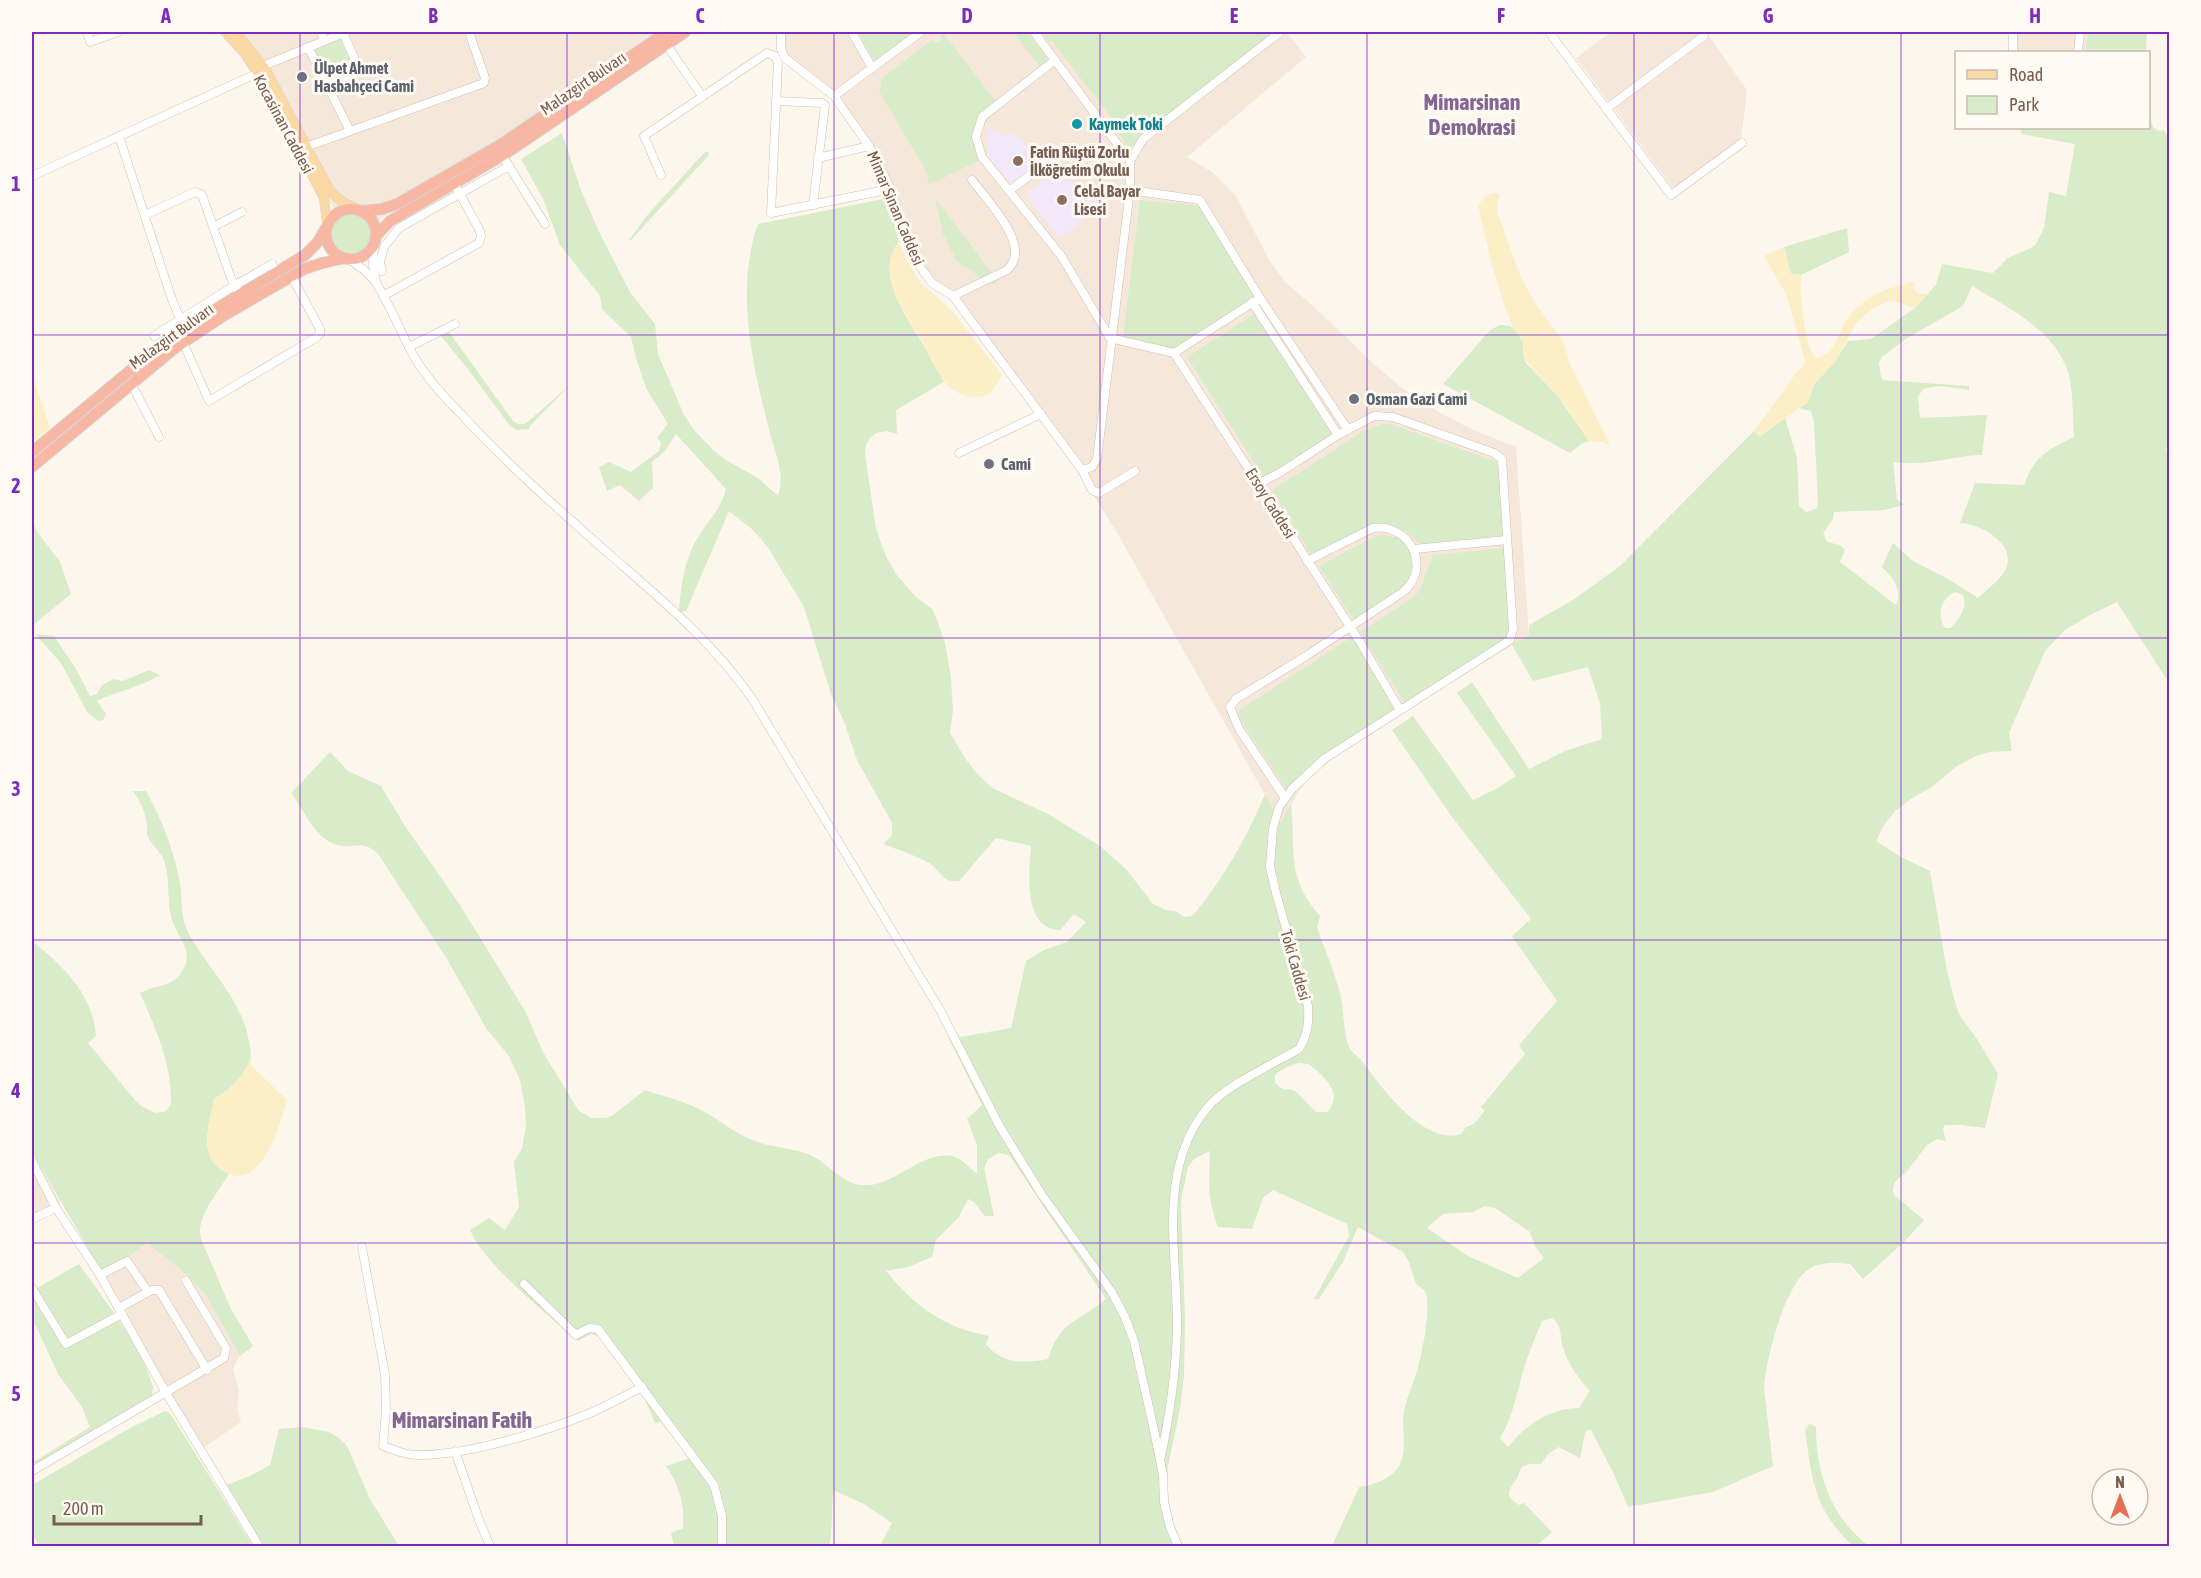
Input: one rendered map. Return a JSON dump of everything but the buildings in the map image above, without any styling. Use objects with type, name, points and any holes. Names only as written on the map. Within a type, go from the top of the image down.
[{"type":"highway","name":"Malazgirt Bulvarı","points":[[359,210],[382,209],[397,204],[500,145],[668,32]]},
{"type":"highway","name":"Malazgirt Bulvarı","points":[[375,240],[390,221],[457,188],[502,155],[685,32]]},
{"type":"highway","points":[[359,210],[371,219],[375,227],[375,240],[366,254],[347,259],[330,249],[325,237],[327,226],[339,211],[359,210]]},
{"type":"highway","name":"Malazgirt Bulvarı","points":[[32,452],[162,343],[181,323],[309,251],[327,226]]},
{"type":"highway","name":"Malazgirt Bulvarı","points":[[32,466],[183,342],[223,316],[313,266],[347,259]]},
{"type":"main road","name":"Kocasinan Caddesi","points":[[225,32],[260,69],[324,198],[327,226]]},
{"type":"main road","name":"Kocasinan Caddesi","points":[[237,32],[330,191],[341,201],[359,210]]},
{"type":"street","points":[[87,32],[90,42],[118,32]]},
{"type":"street","points":[[321,32],[324,41]]},
{"type":"street","points":[[32,176],[260,69],[345,32],[360,71],[326,84]]},
{"type":"street","points":[[306,147],[484,83],[486,79],[469,32]]},
{"type":"street","points":[[852,32],[872,68]]},
{"type":"street","points":[[834,96],[921,32]]},
{"type":"street","points":[[1034,32],[1130,161]]},
{"type":"street","points":[[1082,470],[1092,467],[1097,459],[1110,338],[1130,190],[1130,161],[1143,139],[1280,32]]},
{"type":"street","points":[[1549,32],[1671,195],[1742,142]]},
{"type":"street","points":[[1606,109],[1704,36],[1705,32]]},
{"type":"street","points":[[2013,32],[2013,51]]},
{"type":"street","points":[[2078,51],[2080,32]]},
{"type":"street","points":[[780,33],[771,213],[891,189]]},
{"type":"street","points":[[666,44],[702,96]]},
{"type":"street","points":[[308,47],[350,131]]},
{"type":"street","points":[[661,175],[644,136],[765,53],[779,54]]},
{"type":"street","name":"Mimar Sinan Caddesi","points":[[779,54],[834,96],[870,146],[891,189],[908,245],[915,260],[932,283],[953,296],[1082,470],[1092,490],[1097,493],[1135,471]]},
{"type":"street","points":[[1055,60],[982,117],[978,124],[976,137],[980,152],[1062,257],[1110,338],[1173,353],[1260,298]]},
{"type":"street","points":[[776,100],[825,104],[813,205]]},
{"type":"street","points":[[119,136],[181,323],[154,336]]},
{"type":"street","points":[[818,158],[870,146]]},
{"type":"street","points":[[502,155],[544,224]]},
{"type":"street","points":[[1009,191],[1043,165]]},
{"type":"street","points":[[382,272],[380,267],[386,243],[403,225],[457,188],[509,166]]},
{"type":"street","points":[[953,296],[1007,270],[1015,257],[1014,240],[1009,230],[972,180]]},
{"type":"street","points":[[383,296],[479,243],[480,231],[457,188]]},
{"type":"street","points":[[1130,190],[1200,200],[1260,298],[1348,430]]},
{"type":"street","points":[[146,214],[199,192],[203,196],[236,290]]},
{"type":"street","points":[[213,227],[242,212]]},
{"type":"street","points":[[375,240],[373,265],[378,286],[426,375],[514,467],[703,638],[733,671],[753,700],[940,1010],[981,1093],[1006,1136],[1042,1195],[1111,1291],[1125,1317],[1134,1341],[1160,1459],[1164,1502],[1170,1527],[1178,1546]]},
{"type":"street","points":[[347,259],[364,270],[378,286]]},
{"type":"street","points":[[183,342],[209,401],[318,337],[320,329],[292,277]]},
{"type":"street","points":[[1252,302],[1338,435]]},
{"type":"street","points":[[409,347],[454,324]]},
{"type":"street","name":"Ersoy Caddesi","points":[[1173,353],[1348,627],[1360,642],[1400,710]]},
{"type":"street","points":[[131,383],[159,436]]},
{"type":"street","points":[[959,453],[1041,414]]},
{"type":"street","points":[[1258,484],[1338,435],[1374,416],[1393,417],[1494,453],[1502,459],[1507,540],[1414,549]]},
{"type":"street","points":[[1285,798],[1239,729],[1230,706],[1236,699],[1306,656],[1410,586],[1417,569],[1414,549],[1408,540],[1386,528],[1377,528],[1307,561]]},
{"type":"street","name":"Toki Caddesi","points":[[1160,1459],[1170,1414],[1175,1371],[1177,1328],[1173,1210],[1182,1153],[1194,1126],[1208,1106],[1227,1091],[1299,1049],[1306,1038],[1309,1024],[1308,1005],[1270,867],[1273,828],[1279,807],[1292,789],[1324,759],[1510,640],[1513,629],[1507,540]]},
{"type":"street","points":[[32,1161],[56,1208],[100,1275],[166,1393],[260,1546]]},
{"type":"street","points":[[32,1219],[56,1208]]},
{"type":"street","points":[[362,1247],[385,1374],[386,1410],[383,1446],[402,1453],[422,1455],[476,1448],[588,1414],[642,1387]]},
{"type":"street","points":[[100,1275],[128,1261],[148,1292]]},
{"type":"street","points":[[32,1471],[224,1358],[226,1348],[186,1281]]},
{"type":"street","points":[[524,1284],[576,1335],[589,1328],[598,1329],[642,1387],[714,1485],[722,1516],[722,1546]]},
{"type":"street","points":[[32,1289],[66,1344],[156,1289],[161,1292],[207,1370]]},
{"type":"street","points":[[455,1451],[490,1546]]},
{"type":"shaded area","points":[[230,32],[676,32],[514,143],[415,200],[348,235],[309,162]]},
{"type":"shaded area","points":[[780,32],[1287,32],[1306,57],[1187,157],[1212,172],[1236,196],[1269,260],[1285,282],[1376,366],[1401,387],[1442,414],[1471,429],[1516,447],[1529,635],[1409,708],[1330,760],[1310,777],[1299,791],[1281,823],[1116,531],[1059,441],[971,319],[942,291],[914,257],[888,184],[843,107],[786,60]]},
{"type":"shaded area","points":[[1611,32],[1706,32],[1747,90],[1741,140],[1675,191],[1576,58]]},
{"type":"shaded area","points":[[2010,32],[2088,32],[2086,51],[2010,51]]},
{"type":"shaded area","name":"Fatin Rüştü Zorlu İlköğretim Okulu","points":[[990,128],[1004,137],[1012,132],[1049,167],[1017,191],[988,156],[987,140]]},
{"type":"shaded area","name":"Celal Bayar Lisesi","points":[[1055,172],[1089,193],[1100,206],[1060,239],[1025,195]]},
{"type":"shaded area","points":[[32,1152],[60,1202],[49,1212],[32,1220]]},
{"type":"shaded area","points":[[147,1242],[179,1268],[205,1294],[240,1356],[233,1370],[239,1390],[237,1409],[241,1422],[202,1449],[103,1274]]},
{"type":"green space","points":[[858,32],[927,32],[878,68]]},
{"type":"green space","points":[[1013,32],[1027,32],[1052,65],[1044,72]]},
{"type":"green space","points":[[1041,32],[1272,32],[1271,41],[1129,147],[1110,123],[1113,120],[1052,41],[1049,42]]},
{"type":"green space","points":[[2088,32],[2147,32],[2146,51],[2086,51]]},
{"type":"green space","points":[[943,33],[1001,108],[984,125],[980,136],[980,160],[929,185],[926,171],[879,91],[882,82],[880,80],[932,40],[936,43],[941,40],[940,35]]},
{"type":"green space","points":[[342,37],[356,66],[330,78],[313,49]]},
{"type":"green space","points":[[2150,117],[2153,127],[2158,131],[2164,130],[2169,139],[2170,435],[2166,451],[2170,457],[2169,683],[2117,602],[2090,615],[2065,630],[2045,651],[2009,733],[2012,751],[1990,752],[1957,766],[1932,787],[1895,811],[1882,828],[1876,841],[1901,857],[1930,871],[1946,966],[1956,1006],[1960,1016],[1998,1074],[1985,1128],[1945,1125],[1943,1129],[1946,1141],[1937,1139],[1927,1145],[1908,1170],[1895,1182],[1894,1195],[1924,1220],[1905,1241],[1863,1279],[1850,1264],[1824,1264],[1809,1269],[1792,1291],[1778,1324],[1765,1375],[1764,1388],[1773,1466],[1713,1492],[1628,1507],[1591,1430],[1587,1430],[1580,1458],[1559,1447],[1548,1454],[1541,1464],[1522,1467],[1510,1488],[1510,1498],[1519,1505],[1524,1503],[1552,1532],[1536,1546],[1332,1546],[1359,1487],[1387,1478],[1402,1460],[1404,1411],[1423,1344],[1427,1297],[1424,1290],[1416,1284],[1403,1252],[1358,1227],[1343,1262],[1319,1299],[1314,1299],[1349,1236],[1347,1224],[1273,1190],[1263,1198],[1252,1229],[1218,1227],[1210,1198],[1210,1151],[1194,1159],[1188,1167],[1181,1200],[1185,1318],[1184,1374],[1167,1484],[1171,1518],[1183,1546],[880,1546],[892,1523],[864,1504],[833,1490],[829,1546],[674,1546],[671,1533],[683,1528],[683,1511],[678,1488],[666,1466],[690,1458],[662,1421],[655,1423],[644,1397],[599,1337],[591,1334],[578,1341],[503,1273],[477,1244],[470,1230],[489,1218],[505,1230],[519,1207],[514,1162],[522,1149],[526,1125],[525,1107],[520,1080],[509,1056],[486,1028],[447,959],[378,854],[367,847],[340,846],[327,840],[320,835],[291,793],[330,752],[348,771],[381,786],[405,826],[460,905],[525,1011],[544,1054],[579,1111],[592,1118],[606,1118],[645,1090],[697,1108],[752,1140],[796,1150],[817,1158],[846,1180],[861,1185],[873,1185],[885,1181],[931,1158],[943,1155],[958,1158],[977,1174],[977,1145],[967,1119],[982,1105],[949,1039],[1011,1028],[1026,961],[1044,950],[1067,942],[1086,922],[1074,914],[1060,930],[1048,927],[1039,920],[1030,897],[1031,846],[996,838],[959,881],[950,881],[932,865],[883,844],[892,835],[892,823],[857,760],[845,724],[831,694],[804,607],[767,546],[753,530],[729,511],[686,611],[679,612],[687,561],[700,534],[718,508],[726,489],[676,434],[664,452],[652,462],[653,488],[639,501],[620,485],[607,491],[599,467],[609,462],[631,472],[659,451],[661,443],[657,438],[668,424],[646,388],[631,337],[602,309],[600,296],[560,245],[543,199],[521,159],[562,133],[581,190],[598,230],[630,292],[655,324],[658,354],[684,415],[694,430],[713,450],[758,478],[778,496],[780,470],[757,379],[748,326],[748,274],[751,249],[758,224],[888,198],[899,242],[890,264],[893,288],[944,382],[896,410],[897,434],[887,431],[876,433],[866,445],[865,453],[876,529],[886,556],[896,574],[916,597],[932,609],[945,643],[951,678],[953,711],[950,733],[978,775],[994,789],[1048,814],[1100,846],[1127,870],[1153,904],[1166,910],[1176,911],[1184,917],[1195,913],[1226,870],[1251,826],[1265,794],[1281,822],[1291,803],[1294,862],[1297,875],[1301,888],[1320,916],[1317,927],[1339,989],[1349,1047],[1405,1112],[1418,1123],[1447,1135],[1461,1134],[1485,1111],[1481,1107],[1525,1054],[1519,1045],[1557,1001],[1512,936],[1531,919],[1452,817],[1392,730],[1413,716],[1473,800],[1516,776],[1457,693],[1472,682],[1529,769],[1565,751],[1602,739],[1600,703],[1588,667],[1533,681],[1512,645],[1529,635],[1529,625],[1573,600],[1620,566],[1754,431],[1760,436],[1785,418],[1797,458],[1799,506],[1806,512],[1816,509],[1818,503],[1814,422],[1811,411],[1800,407],[1808,402],[1814,384],[1834,363],[1848,341],[1871,339],[1915,308],[1936,285],[1942,264],[1993,273],[2008,258],[2033,247],[2044,228],[2049,192],[2066,196],[2075,144],[2022,134],[2020,129],[2150,129]],"holes":[[[1972,286],[2028,321],[2041,332],[2061,357],[2070,380],[2074,437],[2037,460],[2024,485],[1975,483],[1960,523],[1986,531],[1994,536],[2005,549],[2008,557],[2007,566],[1994,583],[1978,598],[1913,561],[1893,543],[1882,567],[1898,589],[1896,605],[1840,562],[1845,550],[1840,545],[1827,542],[1823,533],[1833,519],[1834,512],[1884,510],[1904,505],[1897,499],[1893,462],[1917,463],[1982,455],[1987,415],[1920,418],[1918,397],[1923,389],[1939,386],[1969,390],[1969,386],[1883,380],[1879,363],[1882,357],[1907,338],[1963,306]],[[1955,592],[1963,595],[1964,604],[1957,621],[1950,628],[1945,628],[1942,623],[1941,608]],[[1299,1063],[1309,1064],[1330,1085],[1334,1098],[1327,1112],[1317,1112],[1293,1090],[1284,1090],[1275,1083],[1275,1075]],[[999,1153],[1009,1155],[1106,1299],[1064,1329],[1048,1359],[1031,1362],[1006,1359],[992,1351],[986,1344],[989,1336],[958,1327],[932,1314],[908,1295],[886,1271],[908,1267],[932,1257],[936,1240],[959,1217],[968,1199],[974,1202],[985,1216],[994,1216],[984,1168],[988,1159]],[[1485,1206],[1495,1208],[1530,1232],[1535,1246],[1544,1258],[1518,1278],[1468,1256],[1427,1228],[1443,1214],[1473,1212]],[[1551,1318],[1555,1320],[1568,1359],[1590,1391],[1579,1408],[1558,1411],[1539,1419],[1508,1447],[1500,1438],[1512,1411],[1525,1365],[1542,1321]]]},
{"type":"green space","points":[[705,152],[709,155],[629,240],[649,213]]},
{"type":"green space","points":[[935,198],[998,281],[992,285],[956,260],[943,234]]},
{"type":"green space","points":[[1140,200],[1203,206],[1260,297],[1180,350],[1126,340],[1123,337]]},
{"type":"green space","points":[[351,213],[366,219],[372,234],[366,249],[351,255],[336,249],[330,234],[336,219]]},
{"type":"green space","points":[[1847,228],[1849,252],[1801,275],[1791,274],[1784,247]]},
{"type":"green space","points":[[1257,312],[1336,436],[1266,481],[1187,357]]},
{"type":"green space","points":[[444,325],[513,421],[518,424],[525,424],[570,385],[529,429],[517,430],[510,426],[437,331]]},
{"type":"green space","points":[[1500,325],[1510,326],[1517,332],[1523,343],[1525,362],[1557,395],[1589,441],[1570,453],[1443,384],[1490,330]]},
{"type":"green space","points":[[1382,424],[1390,424],[1497,462],[1508,540],[1420,545],[1404,531],[1388,527],[1362,535],[1313,558],[1272,490],[1362,432]]},
{"type":"green space","points":[[32,521],[38,533],[60,562],[71,594],[32,626]]},
{"type":"green space","points":[[1382,535],[1400,538],[1414,552],[1414,583],[1357,625],[1319,566]]},
{"type":"green space","points":[[1508,548],[1513,635],[1405,703],[1360,632],[1415,596],[1420,590],[1433,555]]},
{"type":"green space","points":[[35,634],[54,636],[76,669],[90,696],[97,694],[102,685],[114,679],[123,681],[149,670],[160,675],[97,701],[106,714],[103,720],[98,721],[87,712],[61,663]]},
{"type":"green space","points":[[1352,637],[1398,711],[1328,756],[1288,792],[1240,719],[1239,710]]},
{"type":"green space","points":[[133,791],[146,791],[158,815],[176,864],[185,925],[194,943],[228,991],[240,1013],[250,1046],[250,1062],[243,1075],[214,1099],[208,1131],[208,1150],[219,1167],[229,1174],[204,1214],[200,1231],[201,1239],[231,1309],[253,1346],[240,1356],[205,1294],[179,1268],[147,1243],[103,1274],[32,1152],[32,941],[55,960],[83,994],[94,1021],[96,1036],[88,1043],[134,1099],[141,1106],[156,1113],[166,1111],[171,1104],[166,1061],[140,993],[177,978],[185,966],[187,954],[172,920],[164,860],[148,837],[144,812]]},
{"type":"green space","points":[[79,1264],[140,1355],[152,1384],[151,1398],[32,1468],[32,1457],[35,1461],[90,1427],[82,1407],[58,1374],[35,1324],[32,1325],[32,1291]]},
{"type":"green space","points":[[165,1411],[170,1413],[253,1546],[39,1546],[32,1531],[32,1485],[130,1428]]},
{"type":"green space","points":[[1810,1424],[1816,1427],[1819,1461],[1828,1493],[1845,1522],[1869,1546],[1853,1546],[1830,1520],[1823,1507],[1813,1479],[1807,1448],[1805,1430]]},
{"type":"green space","points":[[302,1427],[329,1432],[347,1446],[370,1499],[399,1546],[263,1546],[224,1486],[270,1465],[279,1429]]},
{"type":"sand","points":[[1494,193],[1500,194],[1497,204],[1498,214],[1519,273],[1535,303],[1563,341],[1570,364],[1610,445],[1589,441],[1566,406],[1523,357],[1523,343],[1520,335],[1513,328],[1505,307],[1478,206],[1484,197]]},
{"type":"sand","points":[[899,242],[920,282],[953,312],[1002,375],[988,394],[976,397],[963,395],[951,389],[937,371],[895,294],[890,267],[892,254]]},
{"type":"sand","points":[[1784,247],[1791,274],[1801,275],[1806,332],[1816,358],[1823,356],[1832,348],[1850,315],[1866,300],[1886,290],[1915,281],[1914,288],[1917,293],[1927,294],[1915,308],[1890,300],[1872,309],[1857,322],[1834,363],[1814,384],[1808,402],[1760,436],[1754,431],[1805,361],[1787,296],[1764,256]]},
{"type":"sand","points":[[32,373],[50,427],[32,443]]},
{"type":"sand","points":[[251,1057],[251,1065],[287,1100],[275,1138],[265,1156],[250,1172],[241,1176],[227,1173],[217,1167],[211,1159],[207,1140],[214,1099],[237,1081]]},
{"type":"place","name":"Ülpet Ahmet Hasbahçeci Cami","points":[[302,77]]},
{"type":"place","name":"Kaymek Toki","points":[[1077,124]]},
{"type":"place","name":"Fatin Rüştü Zorlu İlköğretim Okulu","points":[[1018,161]]},
{"type":"place","name":"Celal Bayar Lisesi","points":[[1062,200]]},
{"type":"place","name":"Osman Gazi Cami","points":[[1354,399]]},
{"type":"place","name":"Cami","points":[[989,464]]},
{"type":"district","name":"Mimarsinan Demokrasi","points":[[1472,114]]},
{"type":"district","name":"Mimarsinan Fatih","points":[[462,1420]]}]
